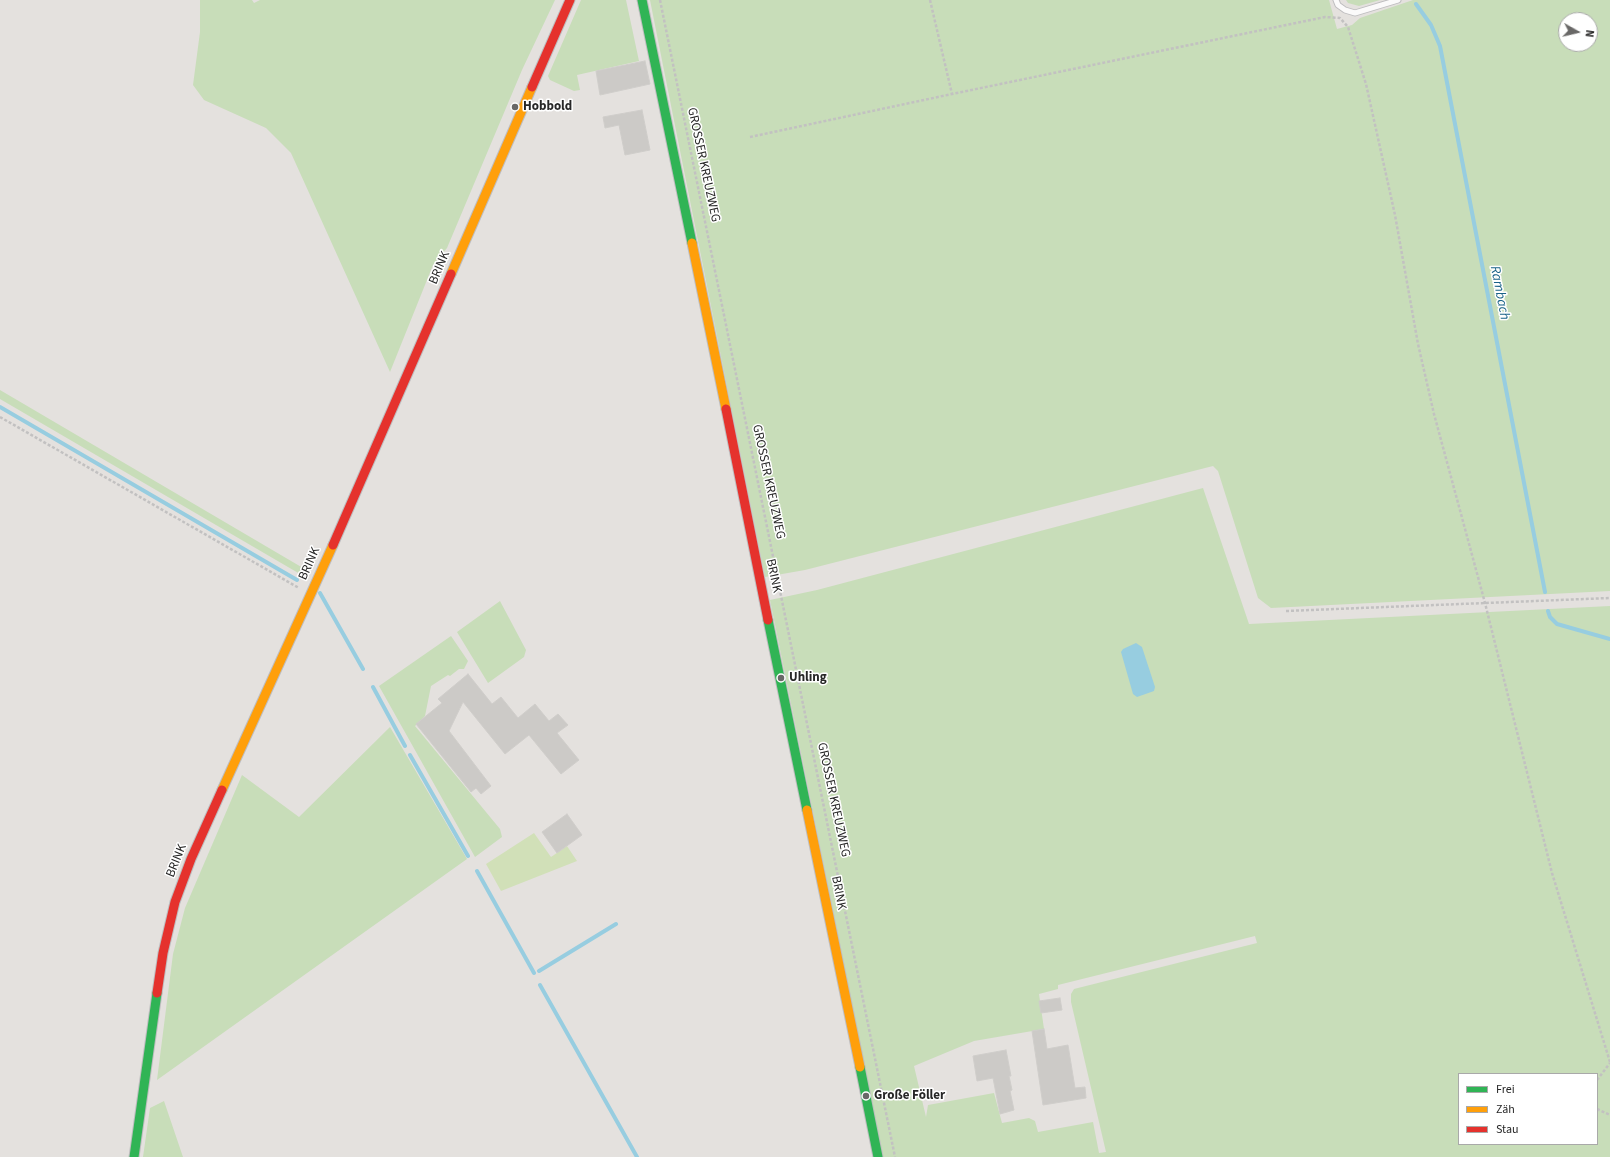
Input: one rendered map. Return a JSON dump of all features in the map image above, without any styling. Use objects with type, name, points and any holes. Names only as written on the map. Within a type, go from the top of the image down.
[{"type":"street","name":"BRINK","points":[[134,1157],[163,953],[175,902],[195,852],[310,595],[570,0]]},
{"type":"street","name":"BRINK","points":[[642,0],[878,1157]]},
{"type":"lane","points":[[1336,0],[1338,5],[1345,10],[1355,13],[1398,0]]},
{"type":"path","name":"GROSSER KREUZWEG","points":[[660,0],[895,1157]]},
{"type":"path","points":[[930,0],[952,94]]},
{"type":"path","points":[[750,137],[1325,17],[1340,18],[1348,27],[1366,84],[1395,214],[1418,344],[1434,414],[1485,603],[1552,873],[1610,1062],[1598,1079]]},
{"type":"path","points":[[0,417],[310,595]]},
{"type":"path","points":[[1286,611],[1610,598]]},
{"type":"path","points":[[1598,1109],[1610,1115]]},
{"type":"green space","points":[[200,0],[252,0],[254,3],[260,0],[555,0],[522,70],[447,248],[433,265],[390,372],[291,153],[266,128],[204,100],[193,85],[200,32]]},
{"type":"green space","points":[[581,0],[626,0],[639,61],[577,75],[580,90],[574,91],[550,80],[548,76]]},
{"type":"green space","points":[[650,0],[1329,0],[1337,29],[1352,25],[1360,18],[1413,0],[1610,0],[1610,591],[1271,608],[1258,598],[1218,471],[1213,466],[805,570],[765,577]]},
{"type":"green space","points":[[1346,0],[1380,0],[1359,6],[1348,3]]},
{"type":"green space","points":[[0,390],[303,568],[300,574],[0,399]]},
{"type":"green space","points":[[1203,488],[1249,624],[1610,606],[1610,1157],[883,1157],[770,600],[817,590]],"holes":[[[1255,936],[1257,943],[1074,989],[1071,994],[1071,1002],[1106,1152],[1099,1153],[1093,1122],[1038,1132],[1035,1121],[1029,1118],[1002,1123],[994,1093],[928,1105],[926,1117],[914,1066],[974,1041],[1044,1029],[1039,994],[1058,989],[1058,985]]]},
{"type":"green space","points":[[500,601],[526,650],[524,657],[488,683],[457,632]]},
{"type":"green space","points":[[451,636],[468,661],[464,669],[459,669],[450,676],[448,675],[431,686],[425,716],[415,726],[500,829],[502,837],[475,857],[379,686]]},
{"type":"green space","points":[[390,727],[467,859],[157,1080],[173,954],[185,908],[242,775],[299,817]]},
{"type":"green space","points":[[534,833],[551,857],[567,846],[577,861],[501,891],[486,864]]},
{"type":"green space","points":[[164,1101],[183,1157],[143,1157],[150,1108]]},
{"type":"water","points":[[1136,643],[1142,647],[1155,687],[1154,691],[1137,697],[1133,694],[1121,652],[1123,649]]},
{"type":"building","points":[[645,61],[650,84],[600,95],[596,71]]},
{"type":"building","points":[[642,110],[650,150],[625,155],[619,125],[605,128],[603,117]]},
{"type":"building","points":[[468,674],[492,704],[501,697],[518,718],[535,704],[549,721],[558,714],[568,725],[557,733],[579,760],[561,774],[529,735],[505,754],[463,702],[449,731],[491,786],[481,794],[476,788],[471,792],[416,724],[442,703],[438,699]]},
{"type":"building","points":[[567,814],[582,835],[557,853],[542,832]]},
{"type":"building","points":[[1060,998],[1062,1010],[1041,1013],[1039,1001]]},
{"type":"building","points":[[1044,1029],[1047,1049],[1068,1045],[1075,1088],[1085,1087],[1086,1098],[1043,1105],[1032,1031]]},
{"type":"building","points":[[1006,1050],[1011,1076],[1009,1076],[1012,1090],[1010,1091],[1014,1110],[1000,1114],[993,1078],[977,1081],[973,1056]]},
{"type":"waterway","name":"Rambach","points":[[1416,4],[1431,25],[1440,46],[1545,592]]},
{"type":"waterway","points":[[0,407],[297,580]]},
{"type":"waterway","points":[[320,593],[363,669]]},
{"type":"waterway","name":"Rambach","points":[[1548,611],[1550,617],[1557,624],[1610,639]]},
{"type":"waterway","points":[[373,687],[405,746]]},
{"type":"waterway","points":[[410,755],[468,856]]},
{"type":"waterway","points":[[477,871],[534,973]]},
{"type":"waterway","points":[[539,971],[616,924]]},
{"type":"waterway","points":[[540,985],[637,1157]]},
{"type":"traffic: fast","points":[[642,0],[692,243]]},
{"type":"traffic: fast","points":[[768,620],[807,810]]},
{"type":"traffic: fast","points":[[134,1157],[157,993]]},
{"type":"traffic: fast","points":[[860,1067],[878,1157]]},
{"type":"traffic: slow","points":[[451,274],[532,87]]},
{"type":"traffic: slow","points":[[692,243],[726,409]]},
{"type":"traffic: slow","points":[[222,790],[333,545]]},
{"type":"traffic: slow","points":[[807,810],[860,1067]]},
{"type":"traffic: jam","points":[[532,87],[570,0]]},
{"type":"traffic: jam","points":[[333,545],[451,274]]},
{"type":"traffic: jam","points":[[726,409],[768,620]]},
{"type":"traffic: jam","points":[[157,993],[163,953],[175,902],[191,859],[222,790]]},
{"type":"place","name":"Hobbold","points":[[515,107]]},
{"type":"place","name":"Uhling","points":[[781,678]]},
{"type":"place","name":"Große Föller","points":[[866,1096]]}]
